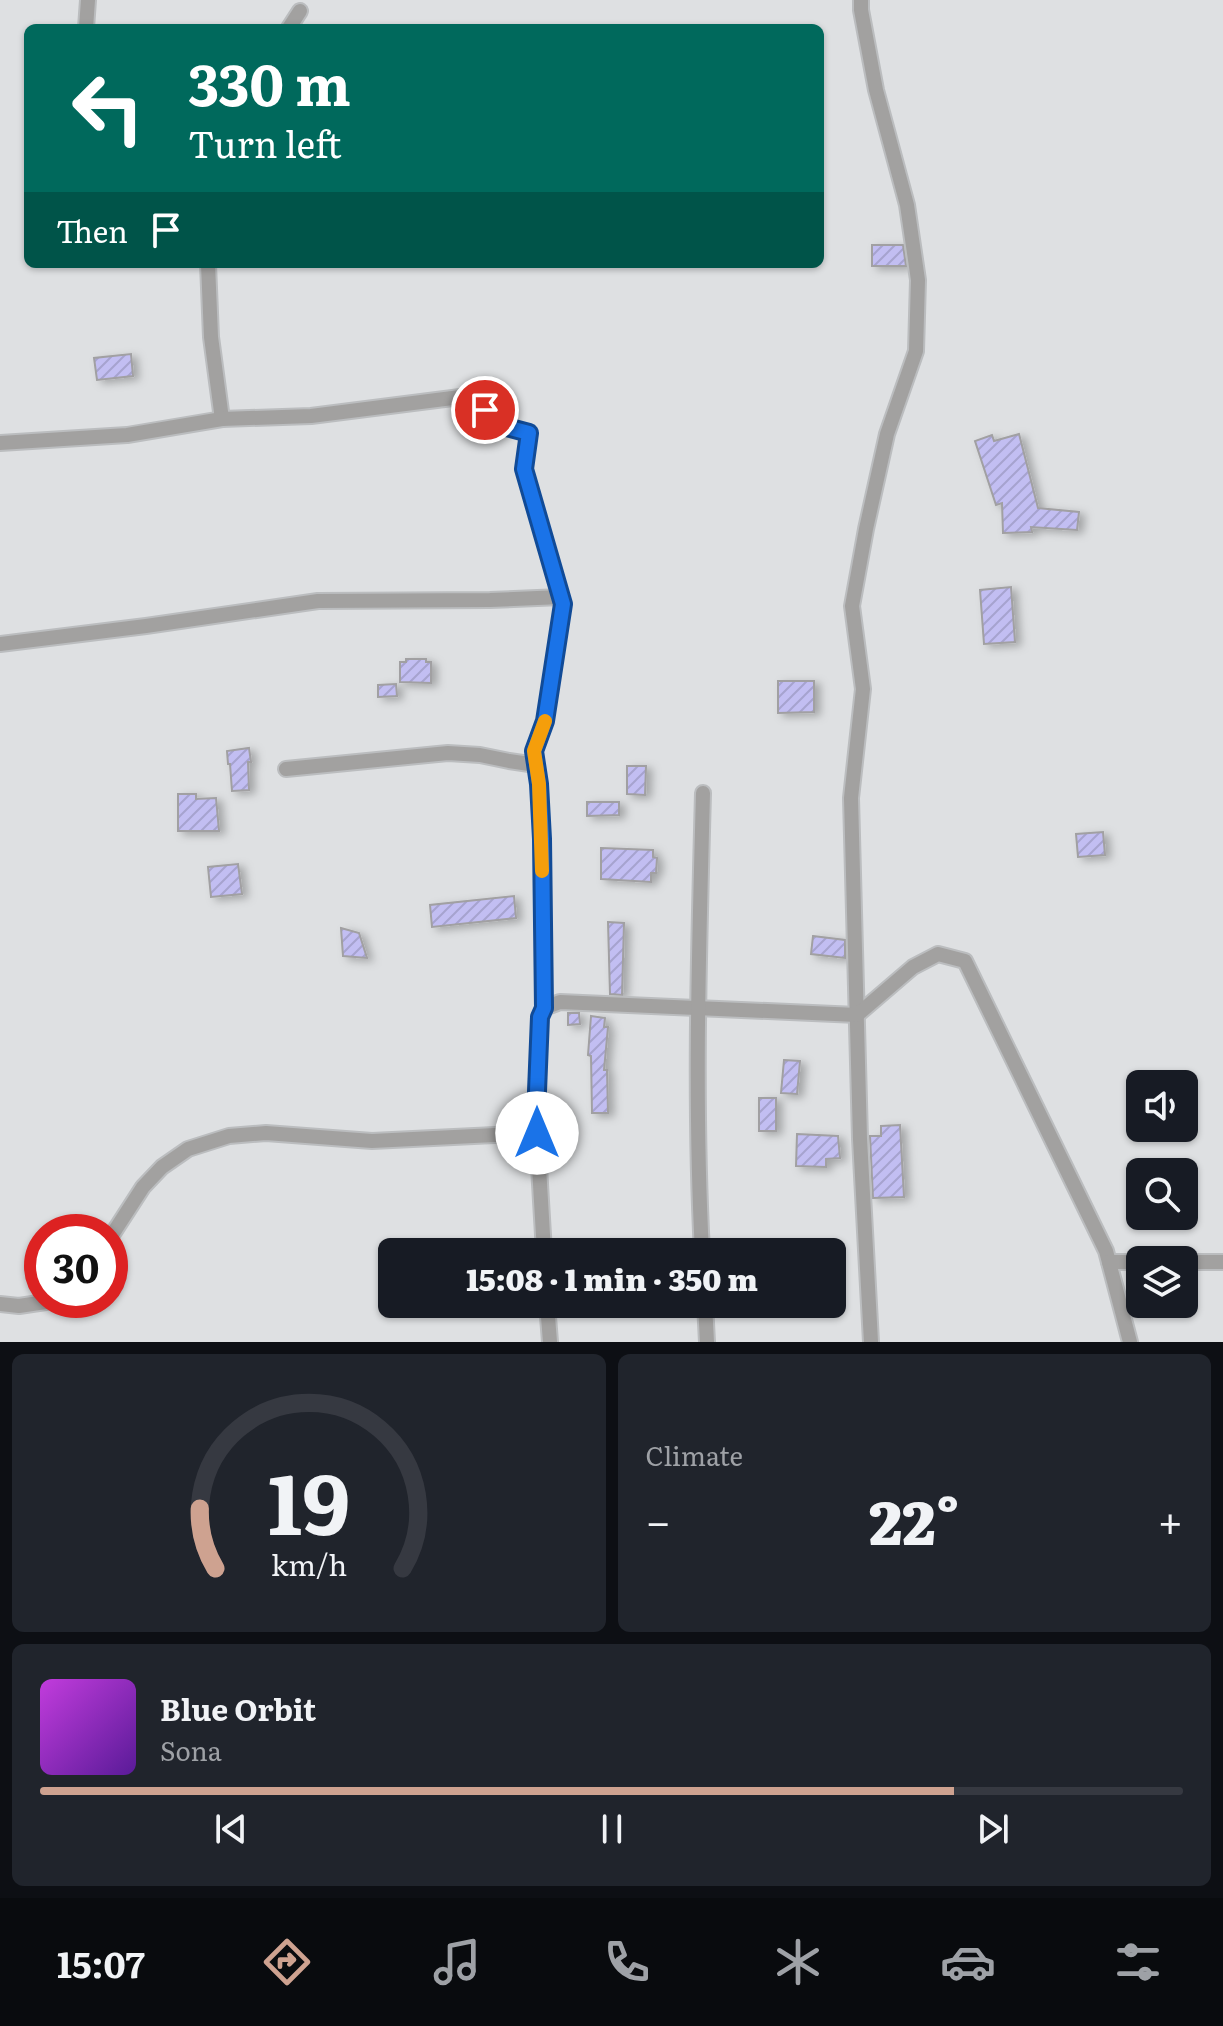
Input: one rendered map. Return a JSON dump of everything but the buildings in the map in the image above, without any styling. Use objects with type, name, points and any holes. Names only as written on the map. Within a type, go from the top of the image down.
[{"type":"street","points":[[86,24],[88,0]]},
{"type":"street","points":[[861,0],[876,90],[907,205],[918,280],[916,351],[887,434],[852,606],[863,689],[851,798],[860,1153],[871,1342]]},
{"type":"street","points":[[292,24],[300,11]]},
{"type":"street","points":[[208,268],[211,337],[222,419]]},
{"type":"street","points":[[0,443],[127,435],[222,419],[311,416],[476,395],[495,424],[529,433],[524,469],[563,604],[545,721],[534,751],[542,839],[544,1008],[540,1017],[536,1116],[543,1238]]},
{"type":"street","points":[[0,644],[318,601],[561,597]]},
{"type":"street","points":[[286,769],[448,753],[536,765]]},
{"type":"street","points":[[701,1238],[698,1008],[703,793]]},
{"type":"street","points":[[544,1008],[560,1002],[857,1015],[913,967],[938,954],[965,961],[1099,1237],[1109,1262],[1130,1342]]},
{"type":"street","points":[[126,1214],[143,1187],[162,1167],[188,1149],[229,1136],[266,1133],[372,1141],[537,1133]]},
{"type":"street","points":[[1109,1262],[1126,1262]]},
{"type":"street","points":[[1198,1262],[1223,1262]]},
{"type":"street","points":[[0,1304],[24,1305]]},
{"type":"street","points":[[548,1318],[550,1342]]},
{"type":"street","points":[[706,1318],[707,1342]]},
{"type":"slow traffic","points":[[542,871],[539,784],[534,751],[545,721]]},
{"type":"route","points":[[485,410],[495,424],[529,433],[524,469],[563,604],[545,721],[534,751],[542,839],[544,1008],[540,1017],[537,1133]]}]
